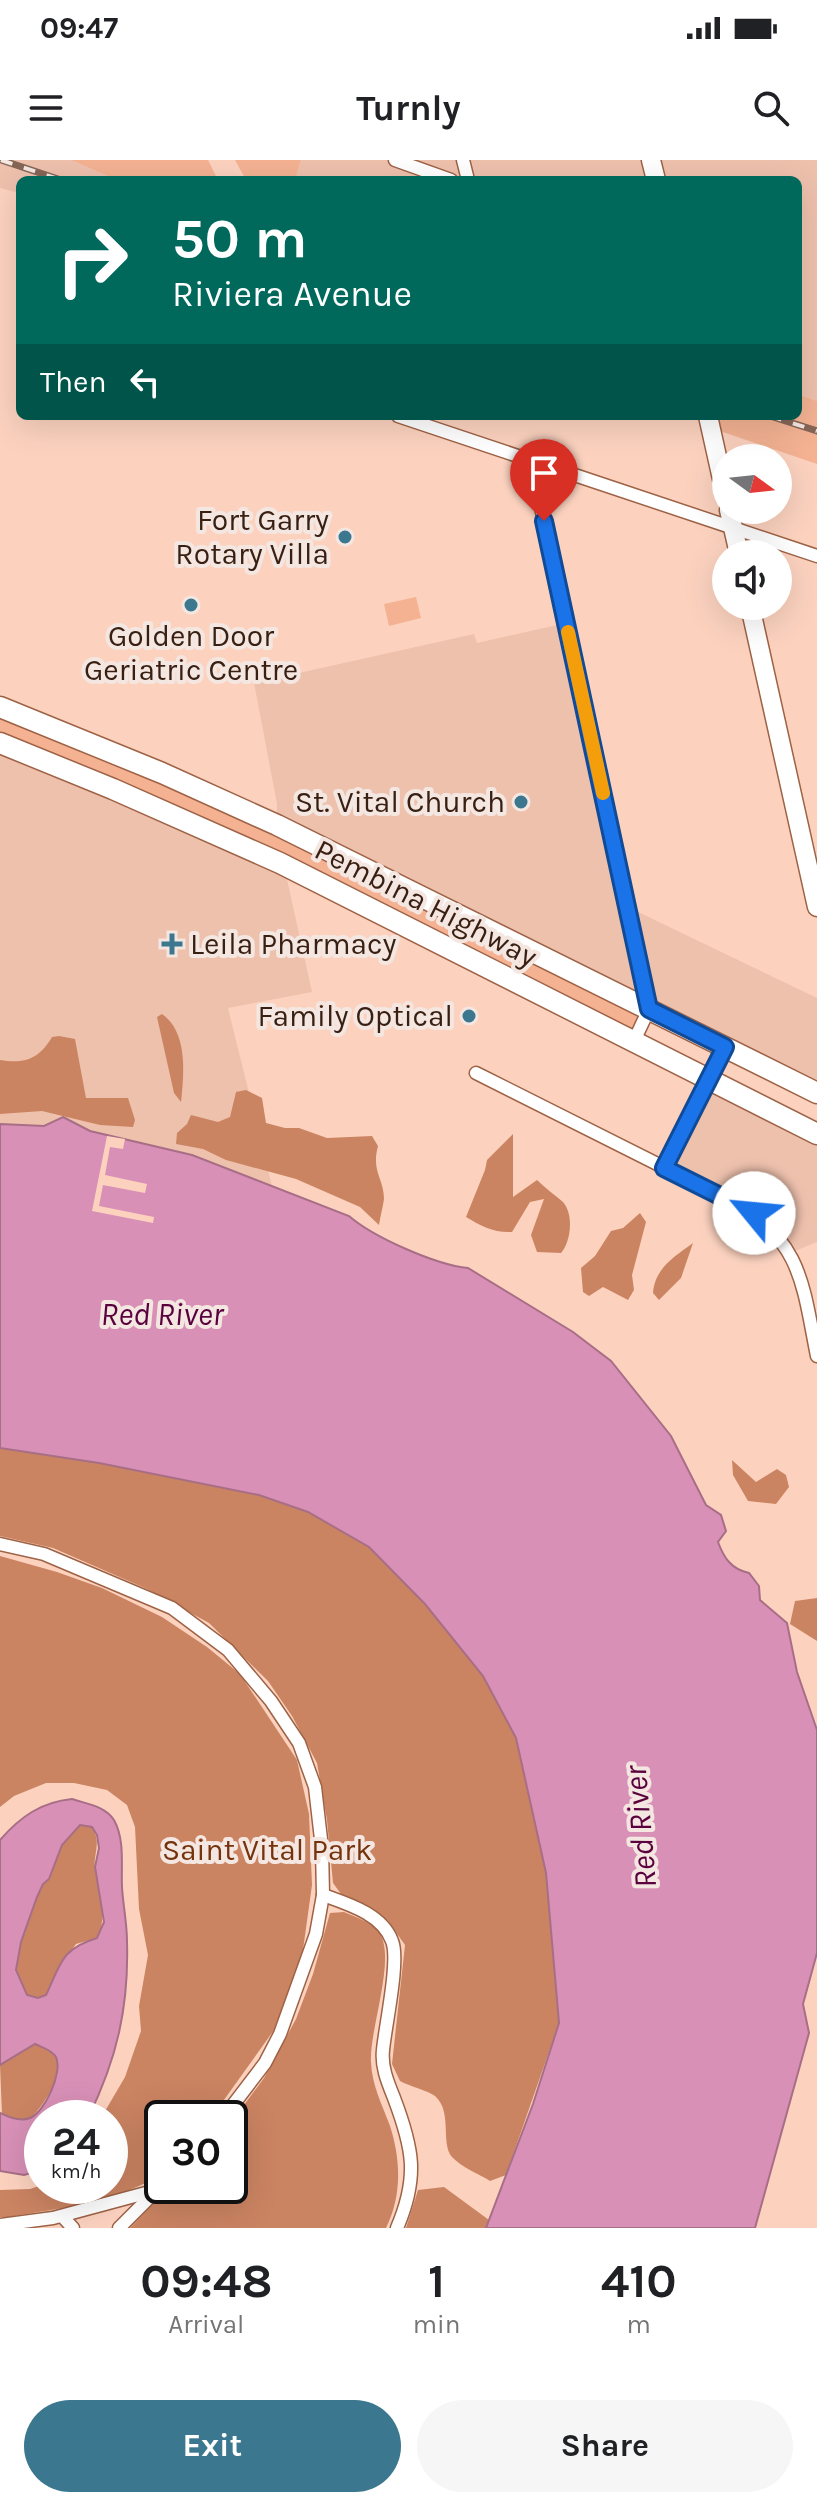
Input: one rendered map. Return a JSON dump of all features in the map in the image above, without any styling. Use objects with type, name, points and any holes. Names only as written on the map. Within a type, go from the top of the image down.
[{"type":"main road","name":"Pembina Highway","points":[[0,707],[242,808],[817,1093]]},
{"type":"main road","name":"Pembina Highway","points":[[0,743],[220,835],[817,1134]]},
{"type":"main road","points":[[453,950],[469,920]]},
{"type":"street","points":[[395,160],[440,176]]},
{"type":"street","points":[[410,420],[817,556]]},
{"type":"street","points":[[709,420],[714,444]]},
{"type":"street","points":[[531,461],[649,1009],[634,1041]]},
{"type":"street","points":[[732,524],[736,540]]},
{"type":"street","points":[[753,620],[817,907]]},
{"type":"street","points":[[664,1168],[725,1047]]},
{"type":"street","points":[[476,1073],[754,1213],[781,1238],[790,1253],[798,1274],[817,1356]]},
{"type":"street","points":[[0,1544],[56,1559],[172,1608],[228,1650],[271,1701],[299,1743],[315,1787],[322,1848],[323,1895],[312,1946],[280,2034],[265,2063],[237,2100]]},
{"type":"street","points":[[323,1895],[355,1907],[378,1921],[389,1933],[394,1945],[389,2018],[382,2053],[385,2076],[411,2151],[412,2181],[397,2228]]},
{"type":"street","points":[[0,2225],[62,2216],[144,2192]]},
{"type":"street","points":[[119,2228],[144,2203]]},
{"type":"street","points":[[62,2216],[73,2228]]},
{"type":"shaded area","points":[[0,160],[71,160],[108,176],[16,176],[16,192],[0,188]]},
{"type":"shaded area","points":[[71,160],[208,160],[216,176],[108,176]]},
{"type":"shaded area","points":[[235,160],[301,160],[296,176],[244,176]]},
{"type":"shaded area","points":[[301,160],[817,160],[817,401],[802,395],[802,176],[296,176]]},
{"type":"shaded area","points":[[802,395],[817,401],[817,464],[792,456],[792,444],[758,444],[711,428],[709,420],[802,420]]},
{"type":"shaded area","points":[[416,597],[421,618],[389,626],[384,604]]},
{"type":"shaded area","points":[[566,623],[628,907],[817,998],[817,1093],[277,825],[277,804],[254,683],[474,634],[477,643]]},
{"type":"shaded area","points":[[0,707],[649,1007],[634,1041],[284,866],[0,743]]},
{"type":"shaded area","points":[[0,743],[284,866],[312,992],[228,1008],[272,1186],[192,1155],[90,1131],[63,1117],[44,1126],[0,1124]]},
{"type":"shaded area","points":[[708,1079],[817,1134],[817,1242],[790,1253],[769,1225],[664,1168]]},
{"type":"green space","points":[[162,1014],[176,1031],[180,1042],[183,1067],[181,1102],[174,1093],[157,1017]]},
{"type":"green space","points":[[52,1037],[75,1039],[86,1098],[128,1098],[135,1120],[133,1127],[100,1125],[42,1111],[0,1114],[0,1060],[30,1058],[42,1050]]},
{"type":"green space","points":[[246,1090],[262,1098],[266,1123],[299,1128],[327,1138],[372,1136],[378,1146],[376,1162],[384,1199],[379,1225],[360,1207],[296,1179],[226,1160],[203,1149],[176,1144],[177,1133],[191,1115],[218,1122],[230,1117],[236,1092]]},
{"type":"green space","points":[[513,1134],[513,1197],[537,1180],[563,1202],[569,1213],[570,1228],[561,1253],[537,1252],[531,1235],[544,1199],[530,1202],[512,1232],[488,1228],[466,1217],[487,1160]]},
{"type":"green space","points":[[640,1213],[646,1222],[632,1275],[634,1290],[628,1300],[603,1287],[589,1296],[583,1292],[581,1268],[595,1256],[611,1231],[623,1228]]},
{"type":"green space","points":[[693,1243],[681,1278],[659,1300],[653,1293],[657,1277],[667,1264]]},
{"type":"green space","points":[[0,1448],[99,1463],[259,1495],[308,1512],[369,1547],[425,1604],[483,1676],[516,1738],[546,1873],[559,2023],[506,2175],[490,2181],[456,2161],[447,2144],[444,2110],[440,2103],[432,2094],[400,2081],[392,2064],[405,1945],[388,1921],[365,1904],[341,1894],[333,1883],[317,1763],[292,1716],[268,1681],[209,1623],[147,1589],[53,1548],[0,1536]]},
{"type":"green space","points":[[732,1460],[756,1482],[777,1469],[786,1475],[789,1487],[776,1504],[748,1501],[733,1475]]},
{"type":"green space","name":"Saint Vital Park","points":[[0,1556],[102,1588],[162,1617],[207,1647],[240,1674],[297,1760],[309,1814],[312,1885],[302,1957],[274,2030],[224,2100],[144,2100],[144,2184],[128,2190],[128,2100],[112,2100],[125,2077],[141,2031],[139,2006],[148,1955],[139,1909],[135,1827],[127,1805],[107,1790],[74,1783],[46,1783],[14,1796],[0,1807]]},
{"type":"green space","points":[[817,1598],[817,1641],[790,1624],[795,1601]]},
{"type":"green space","points":[[80,1825],[92,1827],[96,1838],[95,1870],[102,1904],[100,1930],[97,1938],[76,1944],[57,1971],[46,1996],[38,1998],[27,1995],[16,1970],[21,1942],[37,1897],[49,1879],[62,1845]]},
{"type":"green space","points":[[344,1912],[364,1921],[380,1934],[384,1945],[384,1977],[371,2062],[375,2087],[394,2139],[398,2165],[395,2203],[386,2228],[130,2228],[153,2204],[248,2204],[248,2100],[264,2078],[296,2019],[313,1974],[330,1913]]},
{"type":"green space","points":[[35,2044],[51,2052],[57,2060],[52,2088],[45,2100],[24,2100],[24,2119],[2,2115],[0,2065]]},
{"type":"green space","points":[[444,2187],[489,2220],[486,2228],[406,2228],[418,2190]]},
{"type":"green space","points":[[24,2189],[24,2204],[81,2204],[0,2217],[0,2190]]},
{"type":"water","name":"Red River","points":[[63,1117],[90,1131],[192,1155],[349,1216],[373,1233],[423,1256],[468,1268],[573,1332],[611,1361],[671,1436],[706,1505],[721,1515],[726,1531],[718,1542],[726,1558],[737,1569],[749,1573],[759,1586],[760,1600],[787,1623],[797,1672],[817,1730],[817,1953],[803,2004],[809,2033],[755,2228],[486,2228],[533,2104],[559,2023],[546,1873],[516,1738],[483,1676],[425,1604],[369,1547],[308,1512],[259,1495],[99,1463],[0,1448],[0,1124],[44,1126]]},
{"type":"water","points":[[72,1799],[101,1809],[114,1820],[121,1844],[127,1934],[126,1988],[114,2053],[96,2100],[46,2100],[55,2081],[58,2064],[52,2052],[35,2044],[0,2065],[0,1840],[15,1824],[50,1803]],"holes":[[[80,1825],[92,1827],[99,1848],[95,1867],[104,1922],[97,1938],[69,1952],[46,1995],[38,1998],[27,1995],[16,1970],[21,1942],[37,1897],[49,1879],[62,1845]]]},
{"type":"water","points":[[0,2113],[23,2119],[24,2175],[0,2171]]},
{"type":"pier","points":[[107,1136],[125,1139],[123,1149],[110,1147],[105,1175],[147,1184],[145,1193],[103,1185],[99,1206],[154,1217],[153,1223],[92,1211]]},
{"type":"railway","points":[[1,160],[49,176]]},
{"type":"railway","points":[[783,420],[817,431]]},
{"type":"slow traffic","points":[[568,632],[603,793]]},
{"type":"place","name":"Fort Garry Rotary Villa","points":[[345,537]]},
{"type":"place","name":"Golden Door Geriatric Centre","points":[[191,605]]},
{"type":"place","name":"St. Vital Church","points":[[521,802]]},
{"type":"place","name":"Leila Pharmacy","points":[[172,944]]},
{"type":"place","name":"Family Optical","points":[[469,1016]]},
{"type":"route","points":[[544,521],[649,1009],[725,1047],[664,1168],[754,1213]]}]
